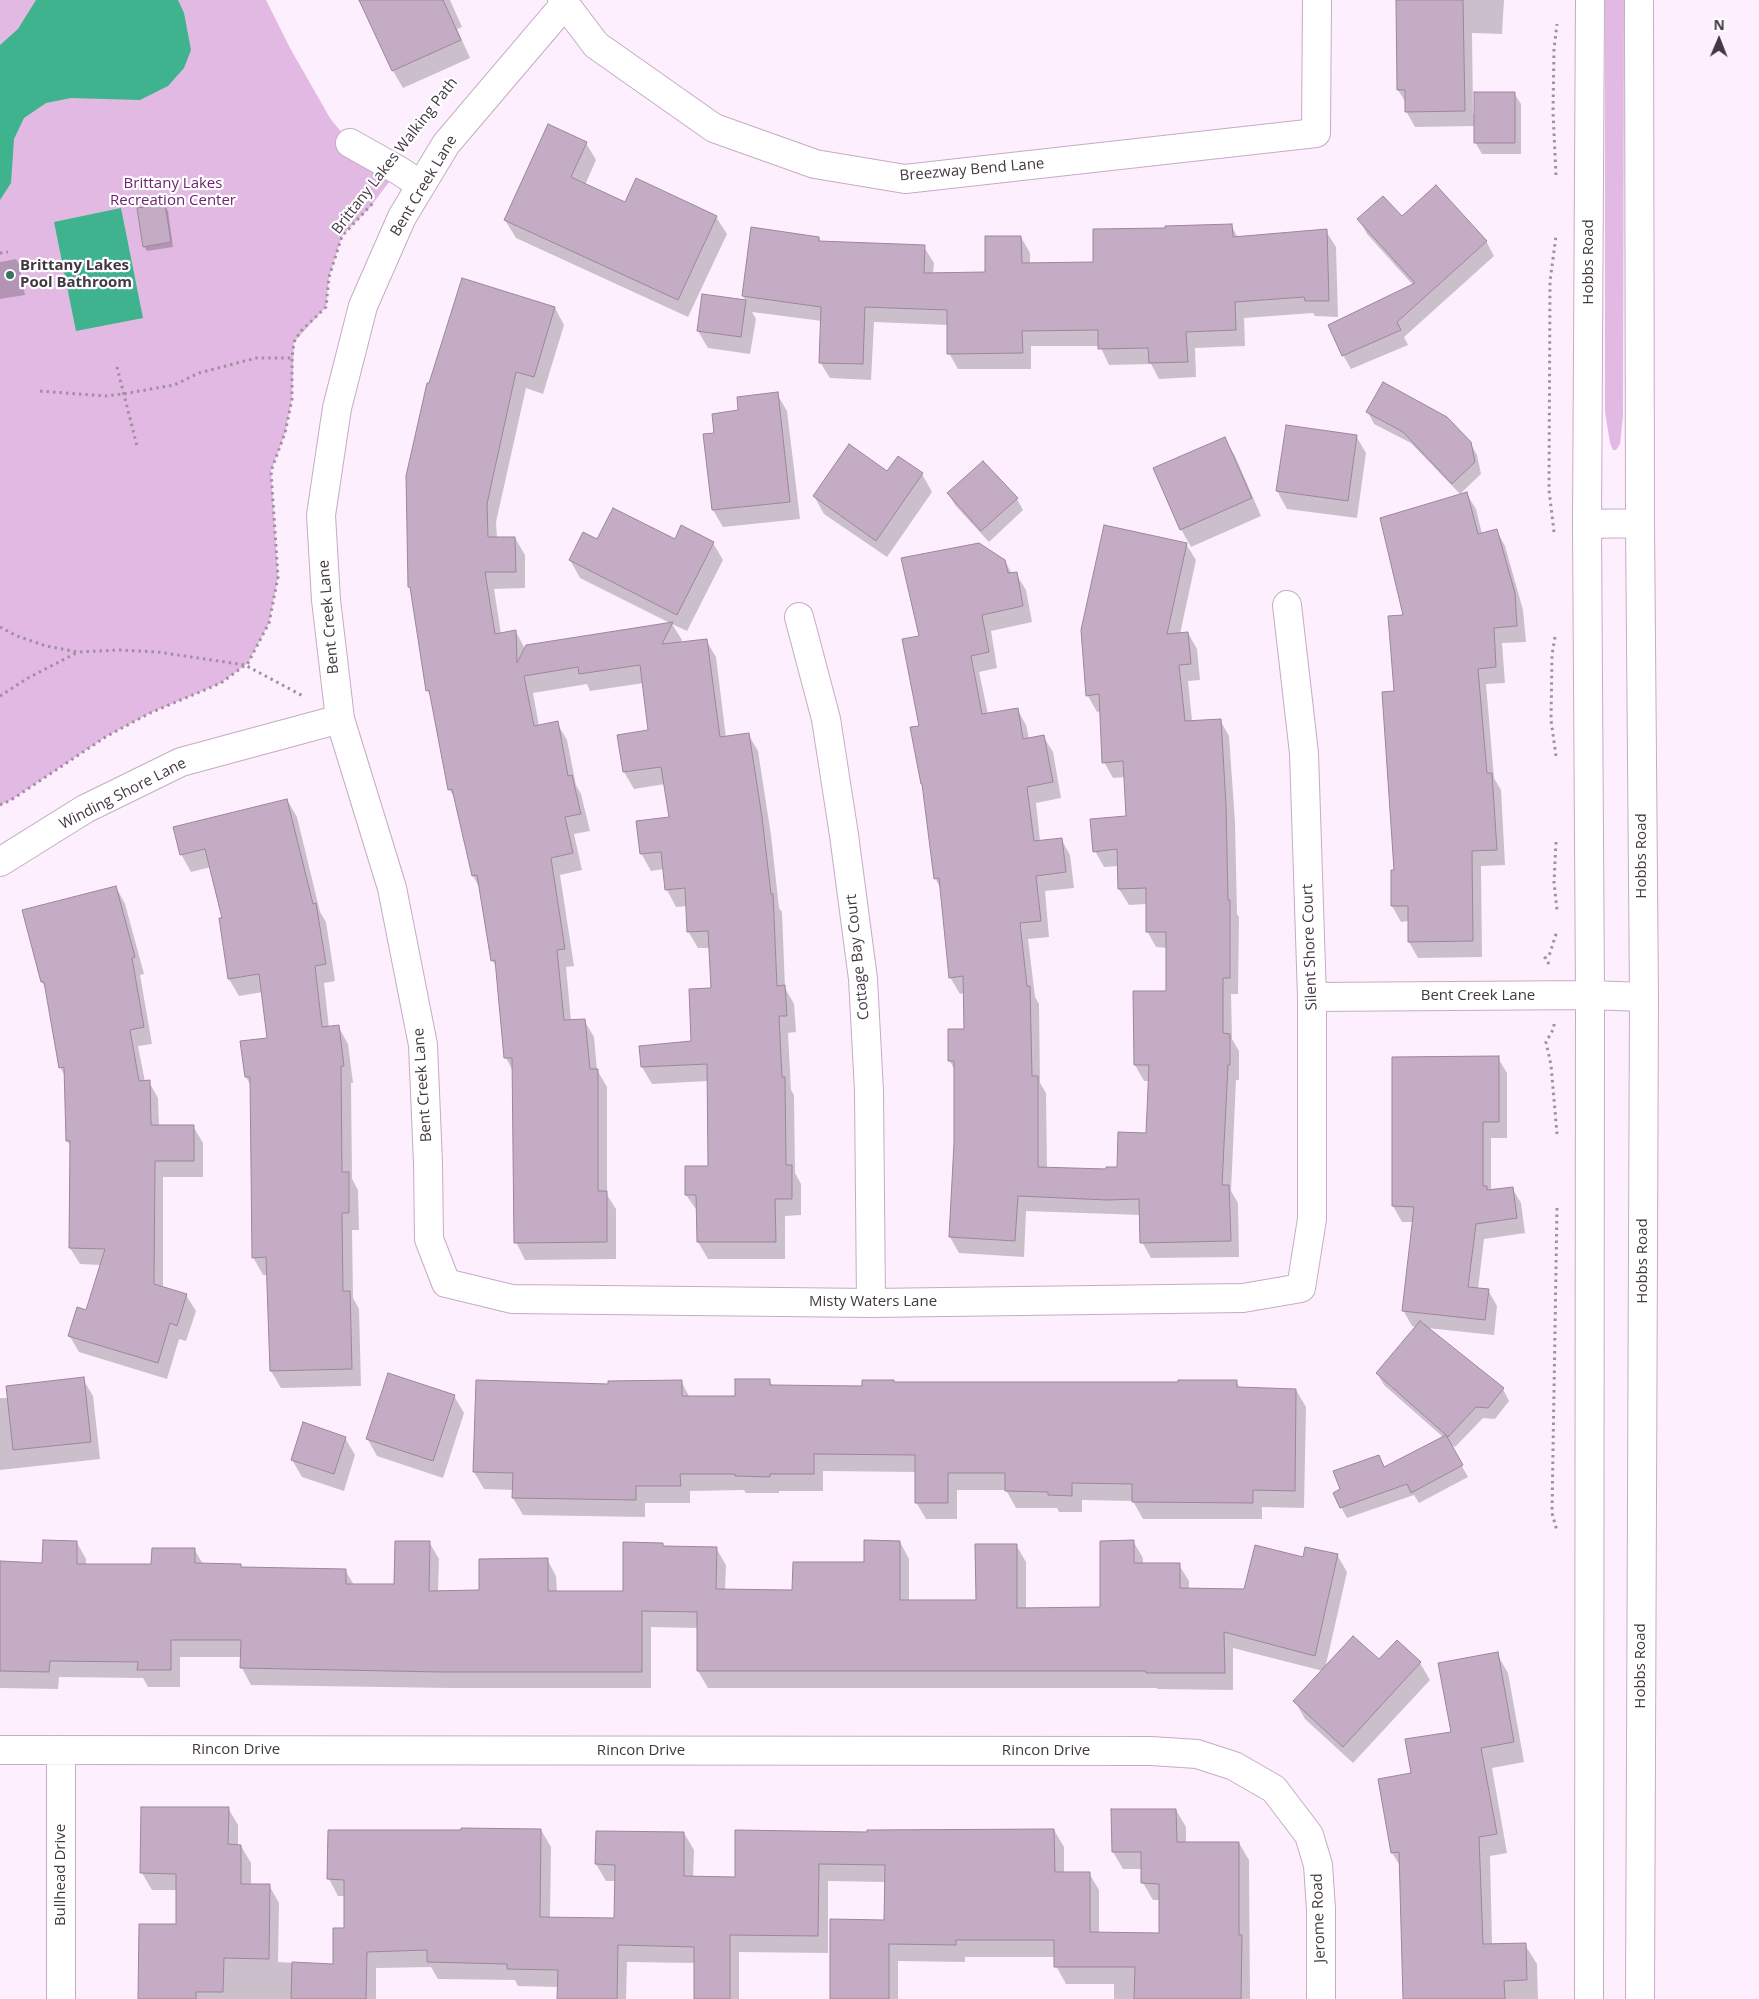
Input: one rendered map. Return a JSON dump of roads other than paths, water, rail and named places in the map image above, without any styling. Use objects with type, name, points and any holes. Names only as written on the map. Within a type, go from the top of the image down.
[{"type":"street","name":"Breezway Bend Lane","points":[[564,2],[596,44],[714,128],[815,164],[905,179],[1316,134],[1317,0]]},
{"type":"street","name":"Hobbs Road","points":[[1589,1999],[1590,995],[1587,524],[1590,0]]},
{"type":"street","name":"Hobbs Road","points":[[1639,0],[1640,523],[1644,997],[1640,1999]]},
{"type":"street","name":"Bent Creek Lane","points":[[446,1283],[429,1239],[423,1045],[392,888],[340,719],[326,600],[321,515],[337,408],[363,306],[402,218],[446,144],[564,2]]},
{"type":"street","points":[[350,143],[421,185]]},
{"type":"street","points":[[1587,524],[1640,523]]},
{"type":"street","name":"Silent Shore Court","points":[[1287,605],[1304,753],[1312,996],[1312,1219],[1301,1288]]},
{"type":"street","name":"Cottage Bay Court","points":[[799,617],[826,719],[863,978],[868,1091],[871,1302]]},
{"type":"street","name":"Winding Shore Lane","points":[[0,862],[85,809],[181,762],[340,719]]},
{"type":"street","name":"Bent Creek Lane","points":[[1312,996],[1590,995],[1644,997]]},
{"type":"street","name":"Misty Waters Lane","points":[[446,1283],[512,1299],[871,1302],[1243,1298],[1301,1288]]},
{"type":"street","name":"Rincon Drive","points":[[0,1750],[1151,1751],[1197,1754],[1234,1766],[1274,1789]]},
{"type":"street","name":"Bullhead Drive","points":[[61,1750],[61,1999]]},
{"type":"street","name":"Jerome Road","points":[[1274,1789],[1309,1835],[1318,1865],[1321,1909],[1321,1999]]},
{"type":"place","name":"Brittany Lakes Pool Bathroom","points":[[10,275]]},
{"type":"park label","name":"Brittany Lakes Recreation Center","points":[[173,192]]}]
